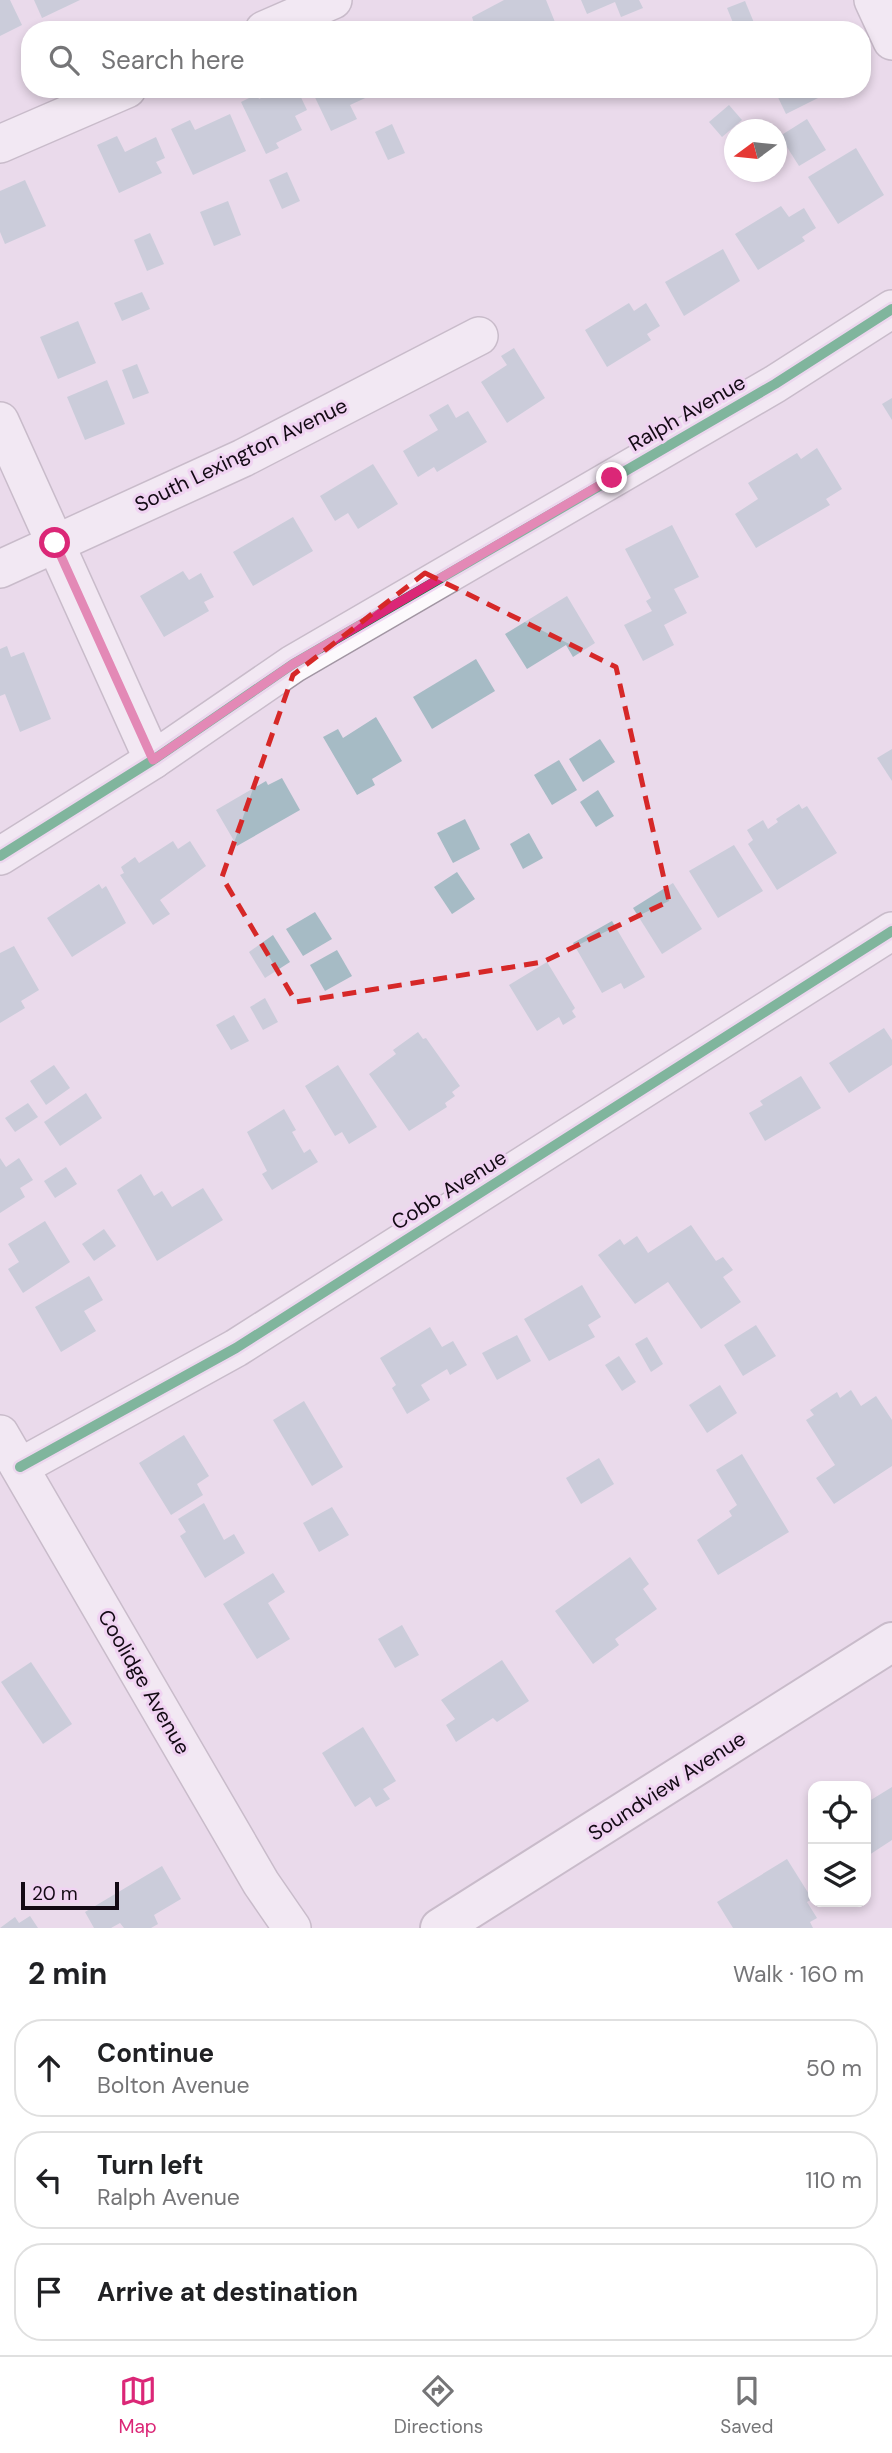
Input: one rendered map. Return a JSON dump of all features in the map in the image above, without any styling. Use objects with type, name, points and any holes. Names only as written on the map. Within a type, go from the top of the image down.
[{"type":"street","points":[[284,21],[332,0]]},
{"type":"street","points":[[873,0],[892,41]]},
{"type":"street","points":[[0,144],[106,98]]},
{"type":"street","name":"Ralph Avenue","points":[[0,856],[153,760],[293,664],[775,384],[892,309]]},
{"type":"street","name":"South Lexington Avenue","points":[[0,569],[243,458],[480,336]]},
{"type":"street","points":[[0,421],[153,760]]},
{"type":"street","name":"Cobb Avenue","points":[[20,1468],[236,1348],[892,931]]},
{"type":"street","name":"Coolidge Avenue","points":[[0,1434],[261,1883],[292,1928]]},
{"type":"street","name":"Soundview Avenue","points":[[440,1928],[892,1642]]},
{"type":"highlighted area","points":[[425,573],[616,667],[669,901],[543,962],[296,1002],[222,877],[293,675]]},
{"type":"building","points":[[0,0],[10,0],[21,26],[0,36]]},
{"type":"building","points":[[34,0],[80,0],[42,18]]},
{"type":"building","points":[[504,0],[546,0],[555,21],[473,21],[472,17]]},
{"type":"building","points":[[581,0],[639,0],[643,8],[621,17],[615,2],[587,14]]},
{"type":"building","points":[[745,1],[753,21],[732,21],[727,8]]},
{"type":"building","points":[[249,98],[301,98],[307,110],[295,116],[302,130],[276,143],[279,148],[266,154],[241,102]]},
{"type":"building","points":[[315,98],[365,98],[350,105],[357,119],[331,131]]},
{"type":"building","points":[[778,98],[818,98],[786,114]]},
{"type":"building","points":[[729,105],[741,119],[724,119],[722,137],[709,122]]},
{"type":"building","points":[[230,114],[246,151],[193,175],[171,129],[190,120],[195,130]]},
{"type":"building","points":[[807,119],[826,150],[799,166],[787,147],[787,132]]},
{"type":"building","points":[[392,124],[405,153],[388,160],[375,132]]},
{"type":"building","points":[[117,136],[125,152],[156,137],[165,158],[156,162],[162,173],[119,193],[97,145]]},
{"type":"building","points":[[856,148],[884,195],[838,224],[808,177]]},
{"type":"building","points":[[287,172],[300,201],[282,209],[269,180]]},
{"type":"building","points":[[25,180],[46,226],[5,244],[0,232],[0,191]]},
{"type":"building","points":[[228,201],[241,235],[214,246],[200,212]]},
{"type":"building","points":[[781,206],[789,217],[804,208],[816,228],[802,237],[805,241],[758,270],[735,234]]},
{"type":"building","points":[[150,233],[164,264],[147,271],[134,240]]},
{"type":"building","points":[[723,249],[740,281],[684,316],[665,282]]},
{"type":"building","points":[[142,292],[150,309],[122,321],[114,303]]},
{"type":"building","points":[[629,303],[634,311],[646,303],[660,326],[647,334],[651,340],[607,367],[585,330]]},
{"type":"building","points":[[78,321],[96,363],[58,379],[40,337]]},
{"type":"building","points":[[514,348],[545,398],[507,423],[481,382],[507,365],[501,356]]},
{"type":"building","points":[[137,364],[149,393],[133,399],[122,370]]},
{"type":"building","points":[[107,380],[125,424],[85,440],[67,397]]},
{"type":"building","points":[[892,398],[892,420],[882,404]]},
{"type":"building","points":[[448,404],[456,418],[468,411],[487,442],[437,472],[434,467],[418,477],[403,451],[438,430],[429,415]]},
{"type":"building","points":[[817,448],[842,489],[826,499],[830,505],[756,548],[735,514],[758,499],[748,483],[797,453],[801,459]]},
{"type":"building","points":[[373,464],[398,504],[358,529],[348,513],[335,521],[320,496]]},
{"type":"building","points":[[293,517],[313,551],[253,586],[233,552]]},
{"type":"building","points":[[672,525],[699,577],[674,589],[687,613],[664,625],[674,645],[643,661],[624,625],[652,611],[646,601],[651,598],[625,549]]},
{"type":"building","points":[[183,571],[189,580],[201,573],[214,597],[204,602],[209,611],[164,637],[140,596]]},
{"type":"building","points":[[567,596],[595,643],[573,657],[566,645],[527,669],[505,634]]},
{"type":"building","points":[[7,646],[11,657],[24,652],[51,719],[20,732],[5,694],[0,696],[0,649]]},
{"type":"building","points":[[476,659],[495,691],[432,729],[413,697]]},
{"type":"building","points":[[376,717],[402,761],[372,779],[375,785],[357,795],[323,737],[338,729],[343,738]]},
{"type":"building","points":[[600,739],[615,762],[583,782],[569,759]]},
{"type":"building","points":[[892,749],[892,781],[877,758]]},
{"type":"building","points":[[559,760],[577,790],[552,805],[534,775]]},
{"type":"building","points":[[282,778],[300,810],[237,846],[216,810],[266,781],[268,785]]},
{"type":"building","points":[[598,790],[614,816],[596,827],[580,802]]},
{"type":"building","points":[[799,804],[802,809],[807,806],[837,853],[777,890],[748,844],[753,840],[747,830],[763,820],[768,829],[778,822],[776,819]]},
{"type":"building","points":[[465,819],[480,849],[453,863],[437,833]]},
{"type":"building","points":[[529,833],[543,858],[523,869],[510,844]]},
{"type":"building","points":[[173,841],[178,849],[190,841],[206,866],[160,900],[170,914],[153,925],[120,875],[124,873],[121,867],[135,857],[139,863]]},
{"type":"building","points":[[734,845],[763,891],[718,918],[689,871]]},
{"type":"building","points":[[457,872],[475,899],[452,914],[434,887]]},
{"type":"building","points":[[673,883],[702,929],[662,954],[633,908]]},
{"type":"building","points":[[99,884],[102,889],[106,886],[126,923],[72,957],[47,918]]},
{"type":"building","points":[[315,912],[332,939],[303,956],[286,929]]},
{"type":"building","points":[[612,921],[645,977],[624,989],[621,983],[602,993],[573,943]]},
{"type":"building","points":[[273,935],[290,962],[265,978],[249,952]]},
{"type":"building","points":[[14,946],[39,990],[21,1001],[25,1008],[0,1023],[0,953]]},
{"type":"building","points":[[337,950],[352,976],[325,991],[310,965]]},
{"type":"building","points":[[547,962],[575,1008],[572,1011],[576,1017],[563,1025],[559,1017],[537,1031],[509,985]]},
{"type":"building","points":[[265,998],[278,1022],[263,1030],[250,1007]]},
{"type":"building","points":[[234,1015],[249,1041],[231,1050],[216,1025]]},
{"type":"building","points":[[884,1028],[892,1040],[892,1065],[849,1093],[829,1063]]},
{"type":"building","points":[[418,1032],[423,1039],[426,1038],[460,1086],[452,1092],[455,1096],[445,1103],[447,1107],[409,1131],[369,1074],[396,1054],[393,1050]]},
{"type":"building","points":[[54,1065],[70,1088],[46,1105],[30,1081]]},
{"type":"building","points":[[338,1065],[377,1127],[349,1144],[342,1132],[335,1136],[305,1086]]},
{"type":"building","points":[[801,1076],[821,1108],[765,1141],[749,1113],[763,1105],[760,1101]]},
{"type":"building","points":[[86,1093],[102,1118],[60,1146],[44,1122]]},
{"type":"building","points":[[28,1103],[38,1117],[15,1132],[5,1118]]},
{"type":"building","points":[[284,1109],[296,1130],[292,1132],[304,1153],[310,1149],[318,1162],[272,1190],[262,1174],[267,1171],[247,1132]]},
{"type":"building","points":[[0,1158],[6,1167],[19,1158],[33,1180],[20,1188],[25,1197],[0,1213]]},
{"type":"building","points":[[66,1167],[77,1184],[55,1198],[44,1181]]},
{"type":"building","points":[[141,1174],[154,1196],[162,1191],[172,1207],[203,1188],[223,1220],[157,1261],[117,1190]]},
{"type":"building","points":[[45,1221],[70,1262],[23,1293],[8,1269],[19,1262],[8,1244]]},
{"type":"building","points":[[691,1225],[716,1261],[723,1257],[733,1270],[723,1277],[741,1302],[701,1329],[668,1282],[635,1304],[598,1255],[620,1239],[624,1245],[637,1236],[648,1253]]},
{"type":"building","points":[[104,1229],[116,1246],[94,1261],[82,1244]]},
{"type":"building","points":[[89,1276],[103,1300],[84,1311],[96,1331],[61,1352],[35,1307]]},
{"type":"building","points":[[582,1285],[601,1317],[588,1325],[595,1337],[549,1361],[524,1319]]},
{"type":"building","points":[[756,1325],[776,1356],[743,1376],[724,1345]]},
{"type":"building","points":[[430,1327],[442,1347],[453,1341],[467,1365],[450,1375],[447,1369],[421,1385],[430,1400],[407,1414],[392,1388],[396,1385],[380,1358]]},
{"type":"building","points":[[517,1335],[531,1361],[497,1380],[482,1353]]},
{"type":"building","points":[[647,1337],[663,1364],[651,1372],[635,1344]]},
{"type":"building","points":[[619,1356],[636,1382],[622,1391],[605,1365]]},
{"type":"building","points":[[720,1385],[737,1413],[707,1433],[689,1405]]},
{"type":"building","points":[[851,1390],[861,1406],[876,1396],[892,1420],[892,1466],[834,1504],[816,1478],[835,1465],[806,1420],[814,1415],[810,1410],[837,1392],[840,1398]]},
{"type":"building","points":[[304,1401],[343,1467],[312,1486],[273,1420]]},
{"type":"building","points":[[184,1435],[209,1476],[197,1484],[203,1495],[171,1515],[139,1463]]},
{"type":"building","points":[[742,1454],[789,1532],[718,1575],[697,1540],[732,1516],[729,1511],[737,1505],[716,1470]]},
{"type":"building","points":[[599,1458],[614,1484],[581,1504],[566,1478]]},
{"type":"building","points":[[204,1503],[224,1540],[234,1534],[245,1553],[205,1578],[180,1536],[186,1532],[178,1519]]},
{"type":"building","points":[[332,1507],[349,1535],[319,1552],[303,1523]]},
{"type":"building","points":[[630,1557],[649,1584],[643,1589],[657,1609],[615,1639],[619,1645],[593,1664],[555,1611]]},
{"type":"building","points":[[273,1573],[285,1592],[268,1603],[290,1639],[257,1659],[223,1604]]},
{"type":"building","points":[[402,1625],[419,1655],[395,1668],[378,1639]]},
{"type":"building","points":[[502,1660],[529,1701],[497,1722],[493,1718],[456,1742],[446,1725],[455,1719],[441,1700]]},
{"type":"building","points":[[31,1662],[72,1724],[43,1744],[1,1682]]},
{"type":"building","points":[[363,1727],[396,1781],[383,1789],[390,1799],[376,1807],[370,1797],[355,1807],[322,1753]]},
{"type":"building","points":[[892,1787],[892,1840],[871,1854],[871,1844],[871,1800]]},
{"type":"building","points":[[787,1859],[808,1893],[808,1907],[817,1918],[810,1922],[813,1928],[733,1928],[717,1902]]},
{"type":"building","points":[[162,1866],[181,1899],[154,1915],[158,1924],[151,1928],[124,1928],[120,1923],[111,1928],[94,1928],[85,1912]]},
{"type":"building","points":[[30,1916],[38,1928],[0,1928],[15,1917],[19,1923]]},
{"type":"cycle path","points":[[0,856],[153,760],[293,664],[775,384],[892,309]]},
{"type":"cycle path","points":[[20,1467],[236,1348],[892,931]]},
{"type":"route","points":[[55,543],[153,760],[293,664],[612,478]]}]
